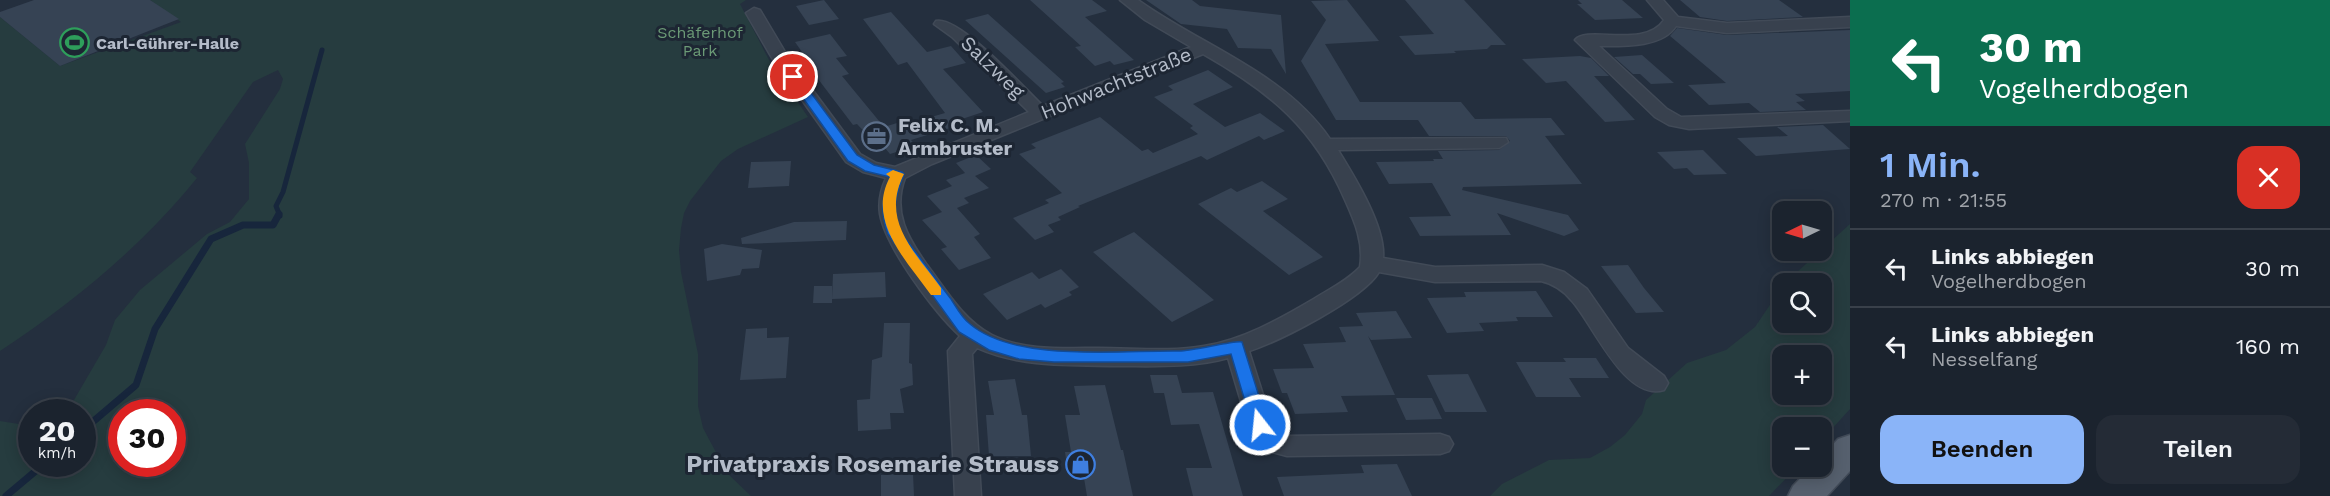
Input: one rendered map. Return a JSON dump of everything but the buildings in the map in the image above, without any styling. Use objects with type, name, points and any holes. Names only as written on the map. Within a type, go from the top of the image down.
[{"type":"main road","points":[[1805,496],[1850,449]]},
{"type":"street","points":[[754,13],[780,58],[853,158],[870,168],[897,174],[888,198],[888,216],[895,234],[964,328],[994,346],[1019,353],[1054,356],[1188,356],[1215,353],[1286,325],[1325,303],[1364,276],[1373,262],[1369,232],[1326,145],[1288,102],[1268,86],[1170,30],[1128,0]]},
{"type":"street","points":[[1655,0],[1672,21],[1689,25],[1727,28],[1850,22]]},
{"type":"street","points":[[1672,21],[1665,31],[1640,38],[1583,40],[1661,112],[1675,121],[1689,124],[1850,116]]},
{"type":"street","name":"Salzweg","points":[[942,24],[958,34],[1040,113]]},
{"type":"street","name":"Hohwachtstraße","points":[[897,174],[925,160],[1203,48]]},
{"type":"street","points":[[1326,145],[1499,142]]},
{"type":"street","points":[[1373,262],[1393,270],[1418,273],[1542,273],[1555,275],[1582,295],[1621,354],[1656,383]]},
{"type":"street","points":[[968,496],[960,351],[975,336]]},
{"type":"street","points":[[1236,346],[1260,425],[1270,442],[1287,446],[1440,444]]},
{"type":"green space","name":"Schäferhof Park","points":[[150,0],[746,0],[740,4],[769,60],[808,117],[738,149],[721,161],[690,201],[684,213],[679,250],[681,272],[698,354],[698,406],[703,428],[727,473],[751,496],[0,496],[0,421],[18,424],[18,477],[96,477],[96,399],[75,399],[106,345],[115,320],[140,290],[207,234],[230,222],[249,199],[249,163],[245,144],[280,89],[283,79],[278,70],[253,82],[190,172],[197,178],[176,203],[105,272],[54,313],[0,351],[0,17],[60,66],[181,22]]},
{"type":"green space","points":[[1850,224],[1850,409],[1832,429],[1832,417],[1772,417],[1772,477],[1787,477],[1769,496],[1490,496],[1502,484],[1549,460],[1590,458],[1610,447],[1625,435],[1642,414],[1646,400],[1687,363],[1726,350],[1755,327],[1772,302],[1772,333],[1832,333],[1832,273],[1796,273],[1809,261],[1832,261],[1832,240]]},
{"type":"waterway","points":[[280,216],[276,206],[283,192],[322,50]]},
{"type":"waterway","points":[[96,419],[136,385],[155,329],[211,239],[243,225],[273,225],[279,214]]},
{"type":"waterway","points":[[6,496],[29,477]]},
{"type":"slow traffic","points":[[893,174],[897,174],[890,188],[888,216],[895,234],[936,292]]},
{"type":"place","name":"Carl-Gührer-Halle","points":[[75,43]]},
{"type":"place","name":"Felix C. M. Armbruster","points":[[877,137]]},
{"type":"place","name":"Privatpraxis Rosemarie Strauss","points":[[1080,464]]},
{"type":"route","points":[[793,77],[853,158],[870,168],[897,174],[888,198],[888,216],[895,234],[964,328],[994,346],[1019,353],[1054,356],[1188,356],[1215,353],[1236,346],[1260,425]]}]
